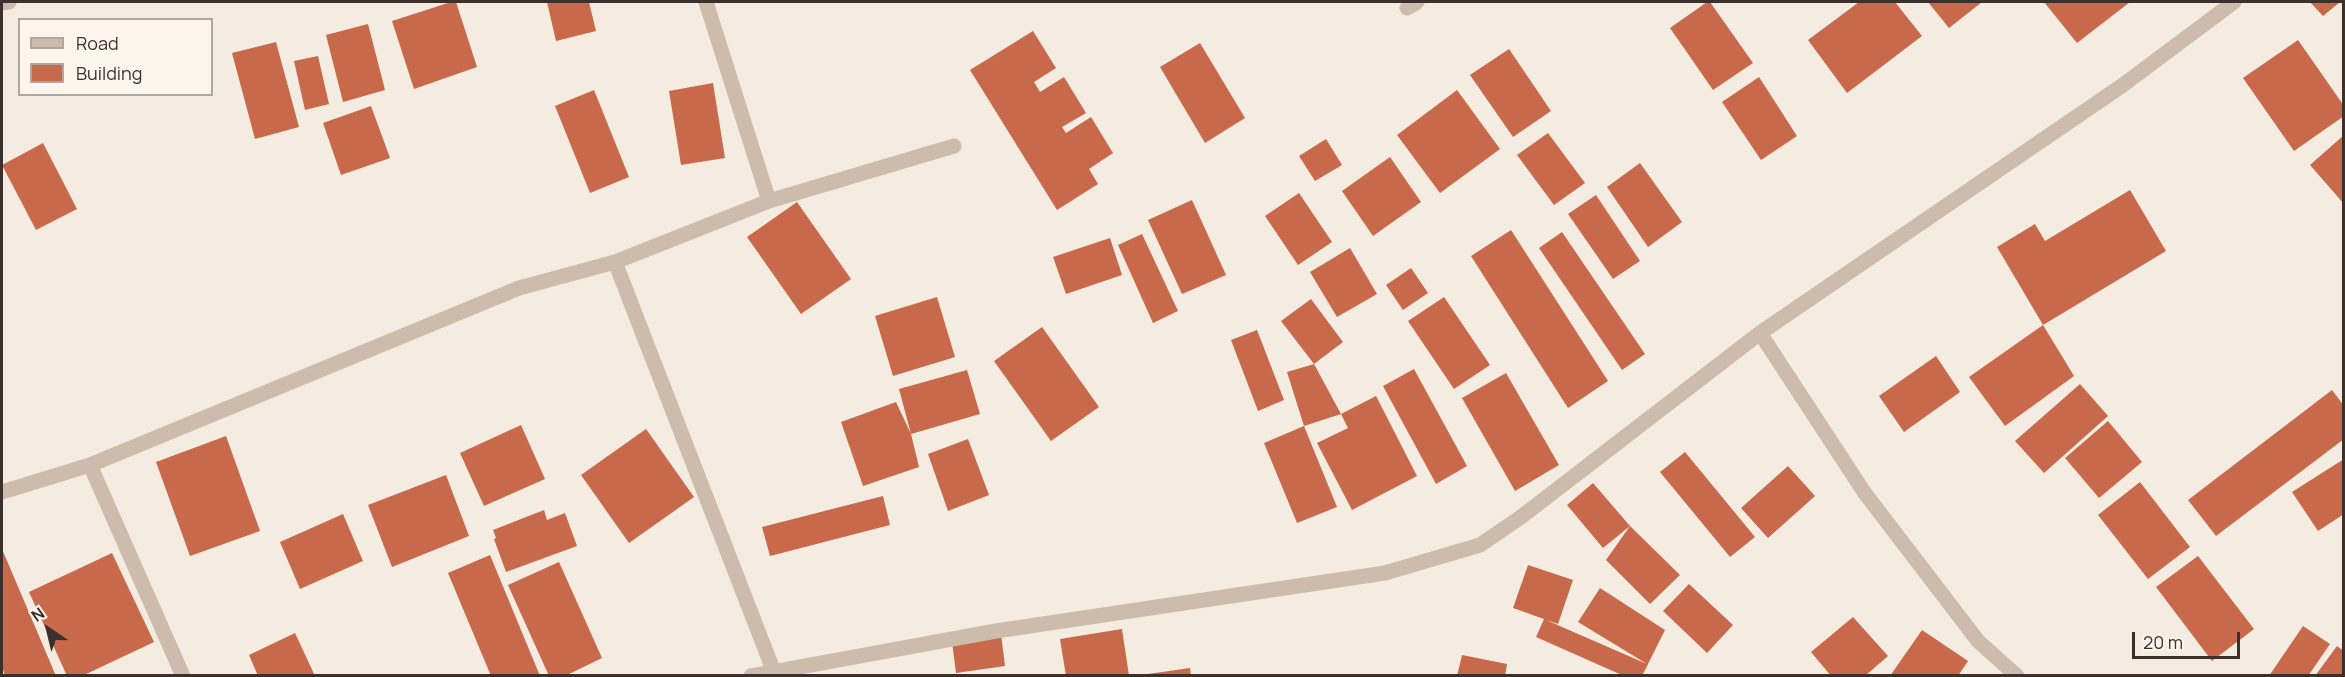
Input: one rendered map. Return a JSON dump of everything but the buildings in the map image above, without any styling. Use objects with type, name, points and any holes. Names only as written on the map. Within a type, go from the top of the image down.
[{"type":"street","points":[[2,3],[9,2]]},
{"type":"street","points":[[706,2],[769,201]]},
{"type":"street","points":[[751,675],[996,631],[1385,573],[1479,544],[1521,517],[1760,333],[2123,85],[2234,2]]},
{"type":"street","points":[[2,492],[90,465],[519,288],[615,262],[769,201],[954,146]]},
{"type":"street","points":[[615,262],[774,672]]},
{"type":"street","points":[[1760,333],[1864,492],[1978,641],[2017,675]]},
{"type":"street","points":[[90,465],[183,675]]}]
